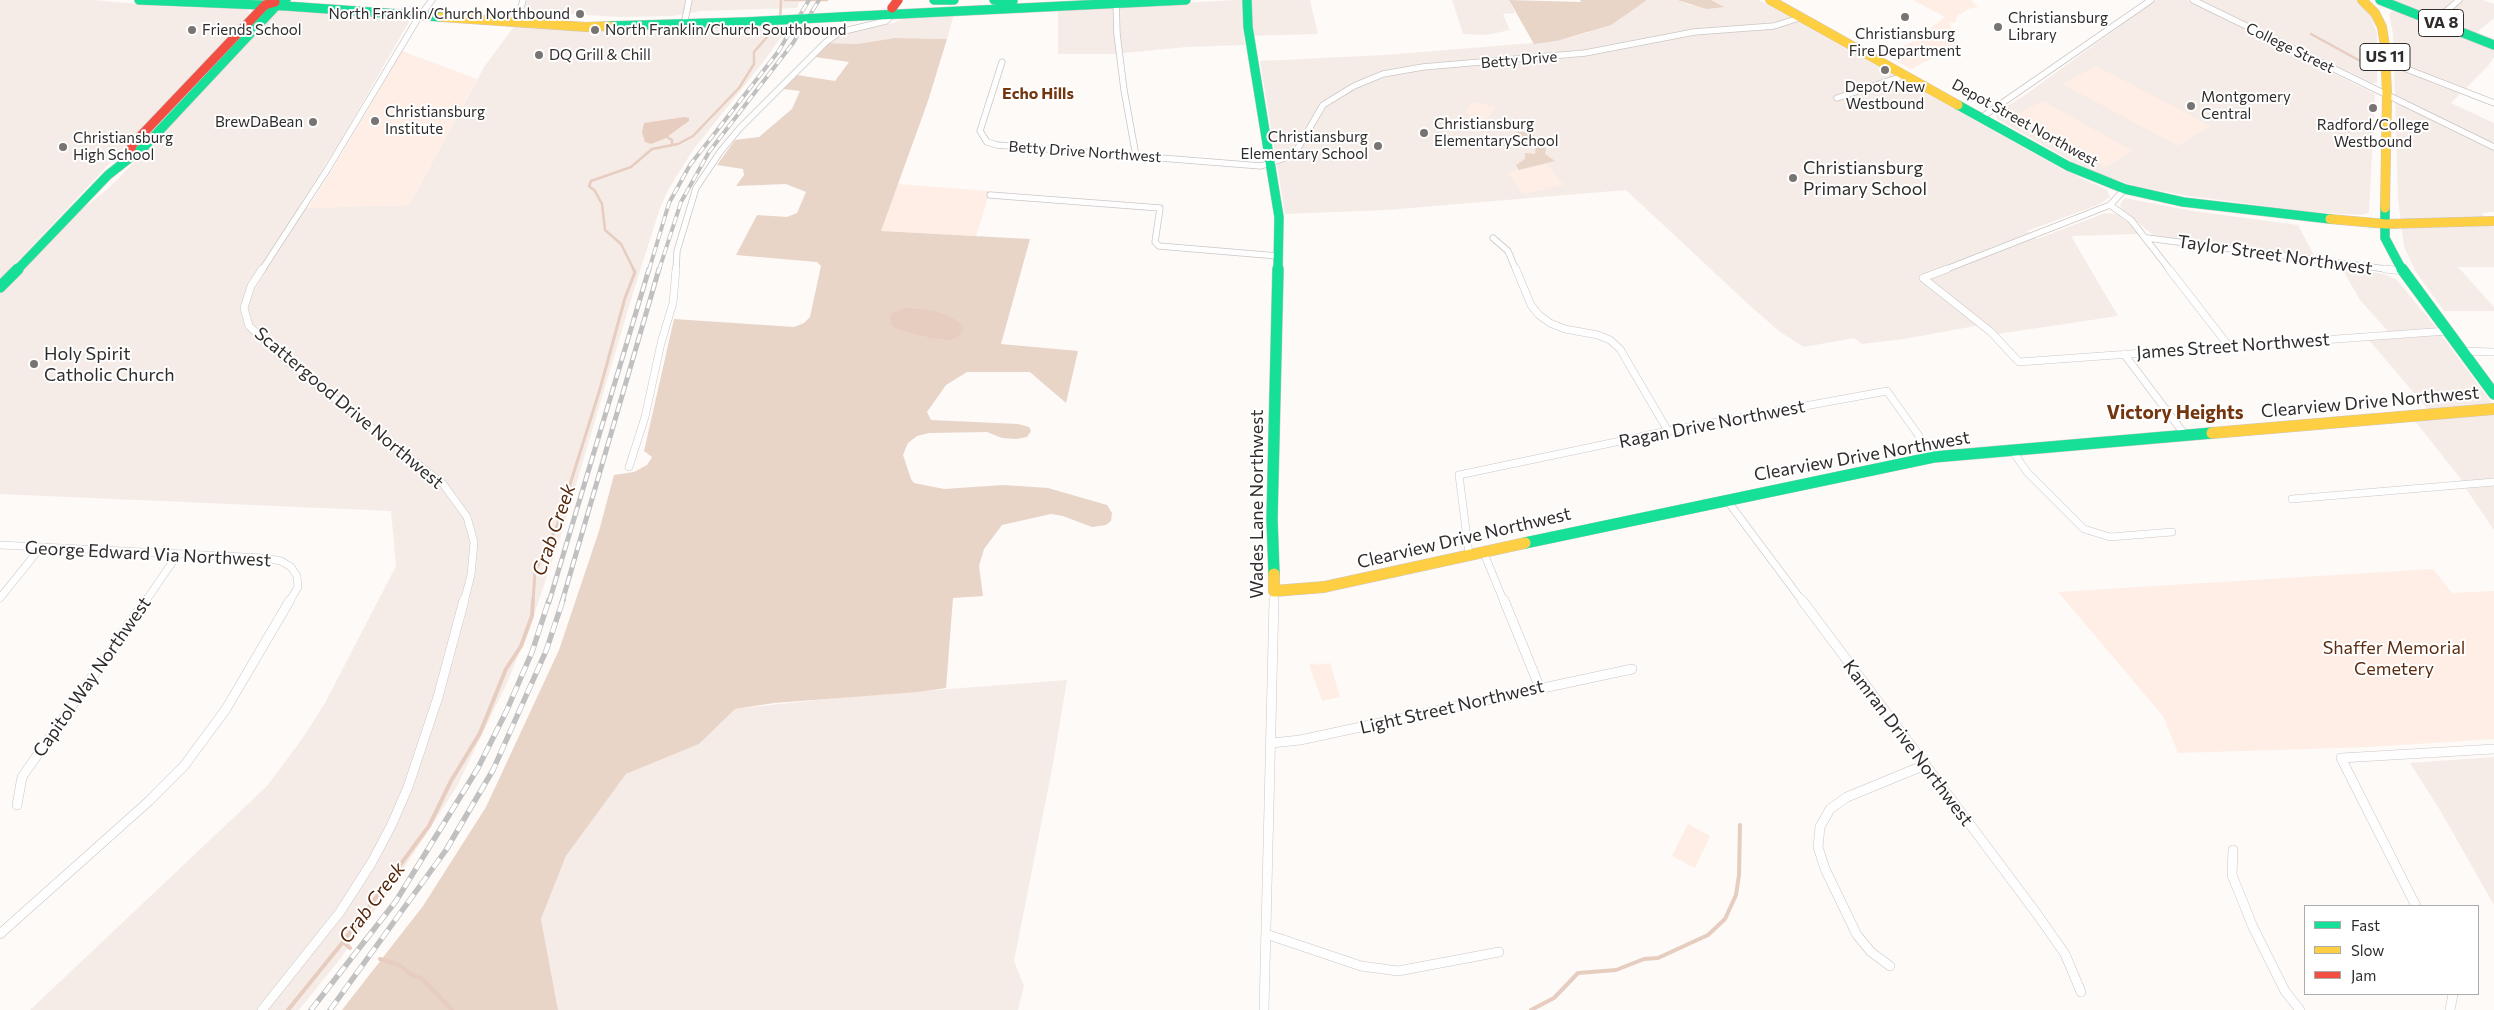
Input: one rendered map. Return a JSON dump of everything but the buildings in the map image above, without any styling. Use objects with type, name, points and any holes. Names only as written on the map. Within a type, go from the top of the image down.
[{"type":"main road","points":[[139,0],[427,8]]},
{"type":"main road","points":[[311,0],[427,8],[516,18],[685,21],[841,14],[894,7],[1043,0]]},
{"type":"main road","points":[[934,0],[954,0]]},
{"type":"main road","points":[[994,0],[1012,2]]},
{"type":"main road","points":[[894,7],[1186,0]]},
{"type":"main road","name":"Wades Lane Northwest","points":[[1247,0],[1248,27],[1280,217],[1272,510],[1274,591]]},
{"type":"main road","name":"Depot Street Northwest","points":[[1770,0],[2068,166],[2125,189],[2184,202],[2282,215],[2386,224],[2494,221]]},
{"type":"main road","name":"US 11","points":[[2362,0],[2375,13],[2383,31],[2387,96],[2386,238],[2403,271],[2494,394]]},
{"type":"main road","name":"US 11","points":[[2378,19],[2384,1]]},
{"type":"main road","name":"VA 8","points":[[2384,1],[2494,45]]},
{"type":"main road","points":[[0,287],[89,193],[129,157],[132,145],[278,3]]},
{"type":"main road","name":"Clearview Drive Northwest","points":[[1274,591],[1324,587],[1726,499],[1934,457],[2494,409]]},
{"type":"street","points":[[516,18],[523,0]]},
{"type":"street","points":[[685,21],[689,0]]},
{"type":"street","points":[[1982,117],[2151,0]]},
{"type":"street","name":"College Street","points":[[2193,0],[2494,147]]},
{"type":"street","points":[[2435,21],[2460,0]]},
{"type":"street","points":[[1116,2],[1117,34],[1124,90],[1136,156]]},
{"type":"street","points":[[629,467],[645,417],[661,343],[673,302],[677,251],[696,188],[720,152],[739,129],[826,42],[840,32],[886,21],[894,7]]},
{"type":"street","name":"Scattergood Drive Northwest","points":[[262,1010],[340,912],[372,862],[392,824],[408,787],[438,697],[471,575],[474,542],[467,517],[451,494],[442,484],[288,363],[249,326],[244,308],[251,286],[327,170],[427,8]]},
{"type":"street","name":"Betty Drive","points":[[1270,163],[1282,159],[1298,148],[1310,132],[1317,112],[1323,105],[1354,86],[1383,74],[1423,67],[1586,53],[1694,32],[1774,26],[1802,17]]},
{"type":"street","points":[[2386,61],[2494,103]]},
{"type":"street","name":"Betty Drive Northwest","points":[[1002,62],[980,131],[986,142],[996,145],[1241,165],[1261,166],[1270,163]]},
{"type":"street","points":[[1837,98],[1906,75]]},
{"type":"street","points":[[2125,189],[2110,205],[2131,220],[2147,238],[2181,286],[2228,346]]},
{"type":"street","points":[[990,195],[1160,208],[1155,242],[1159,246],[1278,256]]},
{"type":"street","name":"James Street Northwest","points":[[2110,205],[1923,278],[1990,332],[2018,362],[2447,331]]},
{"type":"street","points":[[1493,238],[1508,250],[1531,305],[1538,315],[1550,323],[1565,329],[1598,334],[1620,348],[1668,431]]},
{"type":"street","name":"Taylor Street Northwest","points":[[2147,238],[2403,271]]},
{"type":"street","points":[[2463,352],[2494,352]]},
{"type":"street","points":[[2124,354],[2184,435]]},
{"type":"street","name":"Ragan Drive Northwest","points":[[1469,554],[1459,476],[1668,431],[1887,391],[1934,457]]},
{"type":"street","points":[[2011,449],[2027,472],[2084,529],[2110,537],[2172,532]]},
{"type":"street","points":[[2292,500],[2494,482]]},
{"type":"street","name":"Kamran Drive Northwest","points":[[1726,499],[2065,954],[2081,992]]},
{"type":"street","name":"George Edward Via Northwest","points":[[0,545],[265,558],[281,561],[291,567],[297,576],[298,587],[226,709],[184,766],[149,801],[0,934]]},
{"type":"street","points":[[0,598],[40,547]]},
{"type":"street","points":[[1483,551],[1540,688]]},
{"type":"street","name":"Capitol Way Northwest","points":[[17,804],[22,777],[178,554]]},
{"type":"street","name":"Wades Lane Northwest","points":[[1264,1010],[1272,743],[1274,591]]},
{"type":"street","name":"Light Street Northwest","points":[[1272,743],[1309,739],[1632,668]]},
{"type":"street","points":[[2415,905],[2340,758],[2494,748]]},
{"type":"street","points":[[1890,966],[1871,952],[1857,935],[1825,869],[1818,847],[1820,827],[1830,809],[1847,797],[1925,765]]},
{"type":"street","points":[[2233,850],[2232,875],[2253,928],[2275,974],[2300,1010]]},
{"type":"street","points":[[1266,934],[1361,966],[1398,971],[1499,952]]},
{"type":"street","points":[[2450,1010],[2453,995]]},
{"type":"shaded area","name":"Christiansburg High School","points":[[0,0],[94,0],[170,7],[244,9],[249,11],[250,14],[0,280]]},
{"type":"shaded area","points":[[527,0],[800,0],[797,8],[702,11],[672,16],[619,17],[528,11],[525,7]]},
{"type":"shaded area","points":[[1237,0],[1310,0],[1318,34],[1244,36],[1245,45],[1187,47],[1113,54],[1058,54],[1058,9]]},
{"type":"shaded area","points":[[1452,0],[1509,0],[1515,13],[1503,14],[1510,30],[1486,35],[1463,34]]},
{"type":"shaded area","points":[[1509,0],[1581,2],[1580,0],[1647,0],[1611,25],[1557,41],[1534,44]]},
{"type":"shaded area","points":[[1647,0],[1677,0],[1690,5],[1724,6],[1711,0],[1759,0],[2062,169],[2107,190],[2110,197],[2098,205],[2027,231],[2037,239],[2105,213],[2116,214],[2130,224],[2138,234],[2071,236],[2118,316],[1998,334],[1986,324],[1904,339],[1862,344],[1854,338],[1804,347],[1780,332],[1748,304],[1626,190],[1387,210],[1285,214],[1260,61],[1384,55],[1557,41],[1587,33]]},
{"type":"shaded area","points":[[1677,0],[1711,0],[1725,7],[1707,9]]},
{"type":"shaded area","name":"Montgomery Central","points":[[2156,0],[2187,0],[2375,94],[2369,213],[2361,215],[2310,212],[2183,195],[2139,187],[2105,176],[2073,162],[1997,119],[1996,113],[2025,95]]},
{"type":"shaded area","points":[[2200,0],[2359,0],[2369,11],[2377,34],[2377,83],[2372,83]]},
{"type":"shaded area","points":[[2391,0],[2483,0],[2494,4],[2494,18],[2475,34]]},
{"type":"shaded area","points":[[287,9],[408,17],[410,20],[341,140],[298,208],[409,205],[484,67],[515,25],[615,30],[790,24],[764,61],[693,150],[668,190],[660,208],[633,293],[561,535],[530,626],[507,683],[456,788],[391,888],[340,959],[299,1010],[30,1010],[267,786],[302,739],[325,703],[396,566],[391,511],[0,494],[0,293],[71,218],[109,188],[274,13]]},
{"type":"shaded area","points":[[2392,11],[2402,12],[2494,48],[2494,57],[2488,66],[2451,103],[2494,123],[2494,141],[2491,144],[2494,150],[2494,212],[2482,213],[2494,227],[2494,267],[2458,267],[2494,307],[2494,311],[2444,311],[2416,272],[2404,247],[2398,199],[2393,33],[2389,15]]},
{"type":"shaded area","points":[[954,14],[947,39],[895,38],[857,44],[827,43],[845,32],[893,23],[907,17]]},
{"type":"shaded area","points":[[895,38],[947,39],[928,101],[881,231],[1030,239],[1001,344],[1078,351],[1066,403],[1030,372],[967,372],[946,385],[927,412],[931,420],[1018,424],[1029,427],[1031,431],[1027,437],[1016,439],[1002,438],[987,432],[929,433],[917,436],[908,443],[903,455],[911,479],[914,483],[944,489],[1003,485],[1048,488],[1107,505],[1112,513],[1111,521],[1106,525],[1092,527],[1063,516],[1051,514],[1002,525],[984,549],[979,566],[983,596],[953,598],[946,688],[918,692],[774,703],[735,709],[699,744],[626,774],[566,856],[541,919],[558,1010],[342,1010],[423,906],[486,807],[559,650],[599,531],[614,475],[634,472],[647,465],[652,457],[644,451],[674,319],[794,327],[804,323],[810,317],[821,266],[817,262],[736,255],[757,215],[787,217],[797,213],[806,192],[786,184],[736,186],[744,175],[743,169],[717,165],[735,140],[759,137],[792,109],[800,91],[783,89],[797,75],[835,81],[849,62],[815,57],[827,43],[857,44]]},
{"type":"shaded area","points":[[684,117],[689,118],[689,121],[664,139],[651,144],[645,142],[642,132],[644,123]]},
{"type":"shaded area","points":[[1517,132],[1531,132],[1537,139],[1544,141],[1545,143],[1540,145],[1546,148],[1545,154],[1555,161],[1519,170],[1516,165],[1525,159],[1525,153],[1535,154],[1536,145],[1521,145],[1514,137],[1518,135]]},
{"type":"shaded area","points":[[2125,198],[2193,211],[2298,225],[2316,259],[2154,236],[2121,208],[2120,204]]},
{"type":"shaded area","points":[[2341,267],[2384,274],[2397,280],[2434,325],[2494,406],[2494,530],[2466,489],[2468,488],[2415,421],[2436,419],[2368,339],[2392,336],[2360,300]]},
{"type":"shaded area","points":[[906,308],[933,310],[954,319],[964,327],[961,334],[951,340],[931,338],[897,329],[891,324],[890,318],[892,313]]},
{"type":"shaded area","points":[[1067,680],[1053,764],[1014,961],[1024,986],[1018,1010],[558,1010],[541,919],[566,856],[626,774],[699,744],[734,709],[845,697]]},
{"type":"shaded area","points":[[2494,757],[2494,905],[2440,810],[2410,763]]},
{"type":"green space","points":[[1913,0],[1971,0],[1978,7],[1968,9],[1957,16],[1955,22],[1949,23],[1958,45],[1911,69],[1886,55],[1928,34],[1930,29],[1945,17]]},
{"type":"green space","points":[[402,51],[477,79],[409,205],[308,208],[328,177]]},
{"type":"green space","points":[[2096,66],[2211,126],[2178,146],[2063,84]]},
{"type":"green space","points":[[2043,101],[2133,151],[2106,167],[2016,115]]},
{"type":"green space","points":[[1471,102],[1496,107],[1487,119],[1466,114]]},
{"type":"green space","points":[[1547,164],[1564,185],[1523,194],[1507,172]]},
{"type":"green space","points":[[897,184],[990,191],[976,236],[881,231]]},
{"type":"green space","name":"Shaffer Memorial Cemetery","points":[[2433,569],[2452,593],[2494,591],[2494,739],[2368,747],[2178,753],[2163,716],[2058,592]]},
{"type":"green space","points":[[1315,663],[1316,665],[1330,663],[1340,697],[1322,701],[1309,665]]},
{"type":"green space","points":[[1688,824],[1710,836],[1695,868],[1672,856]]},
{"type":"waterway","name":"Crab Creek","points":[[634,270],[621,244],[605,230],[602,204],[595,191],[589,186],[591,181],[631,167],[652,149],[678,144],[693,136],[739,88],[754,64],[754,52],[780,22],[781,0]]},
{"type":"waterway","points":[[785,0],[827,0]]},
{"type":"waterway","points":[[2311,34],[2373,68]]},
{"type":"waterway","name":"Crab Creek","points":[[667,137],[672,140],[672,145]]},
{"type":"waterway","name":"Crab Creek","points":[[533,602],[535,571],[557,526],[600,389],[625,298],[635,272],[633,269]]},
{"type":"waterway","name":"Crab Creek","points":[[343,942],[429,826],[451,781],[480,733],[506,669],[521,646],[532,616],[533,600]]},
{"type":"waterway","points":[[1531,1010],[1554,998],[1578,973],[1616,970],[1644,959],[1658,958],[1708,935],[1725,919],[1736,895],[1739,875],[1740,825]]},
{"type":"waterway","name":"Crab Creek","points":[[288,1010],[343,942]]},
{"type":"waterway","points":[[343,942],[350,948]]},
{"type":"waterway","points":[[380,959],[399,965],[413,976],[421,978],[452,1010]]},
{"type":"railway","points":[[649,270],[669,203],[690,165],[778,52],[809,0]]},
{"type":"railway","points":[[659,270],[681,202],[709,152],[793,43],[819,0]]},
{"type":"railway","points":[[549,602],[649,269]]},
{"type":"railway","points":[[562,602],[659,269]]},
{"type":"railway","points":[[311,1010],[396,901],[478,768],[506,712],[532,652],[549,600]]},
{"type":"railway","points":[[330,1010],[446,850],[493,770],[546,651],[563,600]]},
{"type":"traffic: fast","points":[[139,0],[286,6],[441,17]]},
{"type":"traffic: fast","points":[[0,287],[108,175],[145,146],[276,6],[286,0]]},
{"type":"traffic: fast","points":[[934,0],[954,0]]},
{"type":"traffic: fast","points":[[994,0],[1013,1]]},
{"type":"traffic: fast","points":[[839,17],[1186,0]]},
{"type":"traffic: fast","points":[[1247,0],[1248,27],[1279,217],[1272,519],[1274,574]]},
{"type":"traffic: fast","points":[[2380,0],[2494,45]]},
{"type":"traffic: fast","points":[[743,22],[839,17]]},
{"type":"traffic: fast","points":[[609,26],[743,22]]},
{"type":"traffic: fast","points":[[1958,105],[2068,166],[2125,189],[2183,202],[2330,219]]},
{"type":"traffic: fast","points":[[2385,208],[2385,238],[2403,271],[2494,394]]},
{"type":"traffic: fast","points":[[1525,543],[1934,457],[2212,433]]},
{"type":"traffic: slow","points":[[1770,0],[1958,105]]},
{"type":"traffic: slow","points":[[2362,0],[2375,13],[2382,27],[2385,46],[2387,95],[2385,208]]},
{"type":"traffic: slow","points":[[441,17],[586,27],[609,26]]},
{"type":"traffic: slow","points":[[2330,219],[2386,224],[2494,221]]},
{"type":"traffic: slow","points":[[2212,433],[2494,409]]},
{"type":"traffic: slow","points":[[1274,574],[1274,591],[1324,587],[1525,543]]},
{"type":"traffic: jam","points":[[892,8],[898,0]]},
{"type":"traffic: jam","points":[[129,157],[132,145],[265,5],[275,2]]},
{"type":"place","name":"North Franklin/Church Northbound","points":[[580,14]]},
{"type":"place","name":"Christiansburg Fire Department","points":[[1905,17]]},
{"type":"place","name":"Christiansburg Library","points":[[1998,27]]},
{"type":"place","name":"Friends School","points":[[192,30]]},
{"type":"place","name":"North Franklin/Church Southbound","points":[[595,30]]},
{"type":"place","name":"DQ Grill & Chill","points":[[539,55]]},
{"type":"place","name":"Depot/New Westbound","points":[[1885,70]]},
{"type":"place","name":"Montgomery Central","points":[[2191,106]]},
{"type":"place","name":"Radford/College Westbound","points":[[2373,108]]},
{"type":"place","name":"Christiansburg Institute","points":[[375,121]]},
{"type":"place","name":"BrewDaBean","points":[[313,122]]},
{"type":"place","name":"Christiansburg ElementarySchool","points":[[1424,133]]},
{"type":"place","name":"Christiansburg Elementary School","points":[[1378,146]]},
{"type":"place","name":"Christiansburg High School","points":[[63,147]]},
{"type":"place","name":"Christiansburg Primary School","points":[[1793,178]]},
{"type":"place","name":"Holy Spirit Catholic Church","points":[[34,364]]},
{"type":"district","name":"Echo Hills","points":[[1038,94]]},
{"type":"district","name":"Victory Heights","points":[[2175,413]]}]
